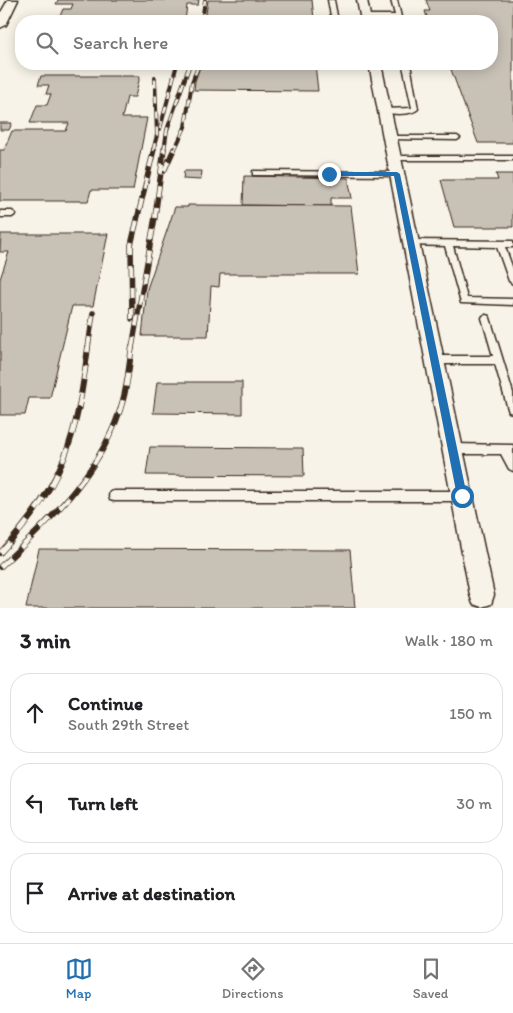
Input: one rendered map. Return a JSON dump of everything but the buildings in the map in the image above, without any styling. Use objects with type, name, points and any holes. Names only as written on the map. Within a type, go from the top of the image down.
[{"type":"street","points":[[0,25],[13,0]]},
{"type":"street","points":[[362,0],[365,15]]},
{"type":"street","points":[[376,70],[482,595]]},
{"type":"lane","points":[[331,0],[333,15]]},
{"type":"lane","points":[[394,0],[397,15]]},
{"type":"lane","points":[[384,111],[412,111],[415,109],[408,70]]},
{"type":"lane","points":[[390,138],[457,138]]},
{"type":"lane","points":[[256,173],[513,158]]},
{"type":"lane","points":[[0,214],[12,214]]},
{"type":"lane","points":[[411,243],[513,244]]},
{"type":"lane","points":[[448,243],[464,301],[513,302]]},
{"type":"lane","points":[[500,244],[513,281]]},
{"type":"lane","points":[[486,318],[513,409]]},
{"type":"lane","points":[[434,360],[498,360]]},
{"type":"lane","points":[[452,449],[508,450],[513,466]]},
{"type":"lane","points":[[114,496],[462,496]]},
{"type":"railway","points":[[203,15],[205,0]]},
{"type":"railway","points":[[160,129],[175,70]]},
{"type":"railway","points":[[164,151],[167,130],[188,70]]},
{"type":"railway","points":[[174,151],[185,127],[192,82],[197,70]]},
{"type":"railway","points":[[153,151],[157,135],[155,78]]},
{"type":"railway","points":[[132,319],[131,245],[154,149]]},
{"type":"railway","points":[[132,348],[155,217],[164,149]]},
{"type":"railway","points":[[164,171],[174,149]]},
{"type":"railway","points":[[88,348],[93,313]]},
{"type":"railway","points":[[0,553],[39,505],[64,459],[79,408],[88,347]]},
{"type":"railway","points":[[0,567],[38,531],[74,492],[103,448],[115,425],[123,400],[132,347]]},
{"type":"route","points":[[329,174],[397,174],[462,496]]}]
